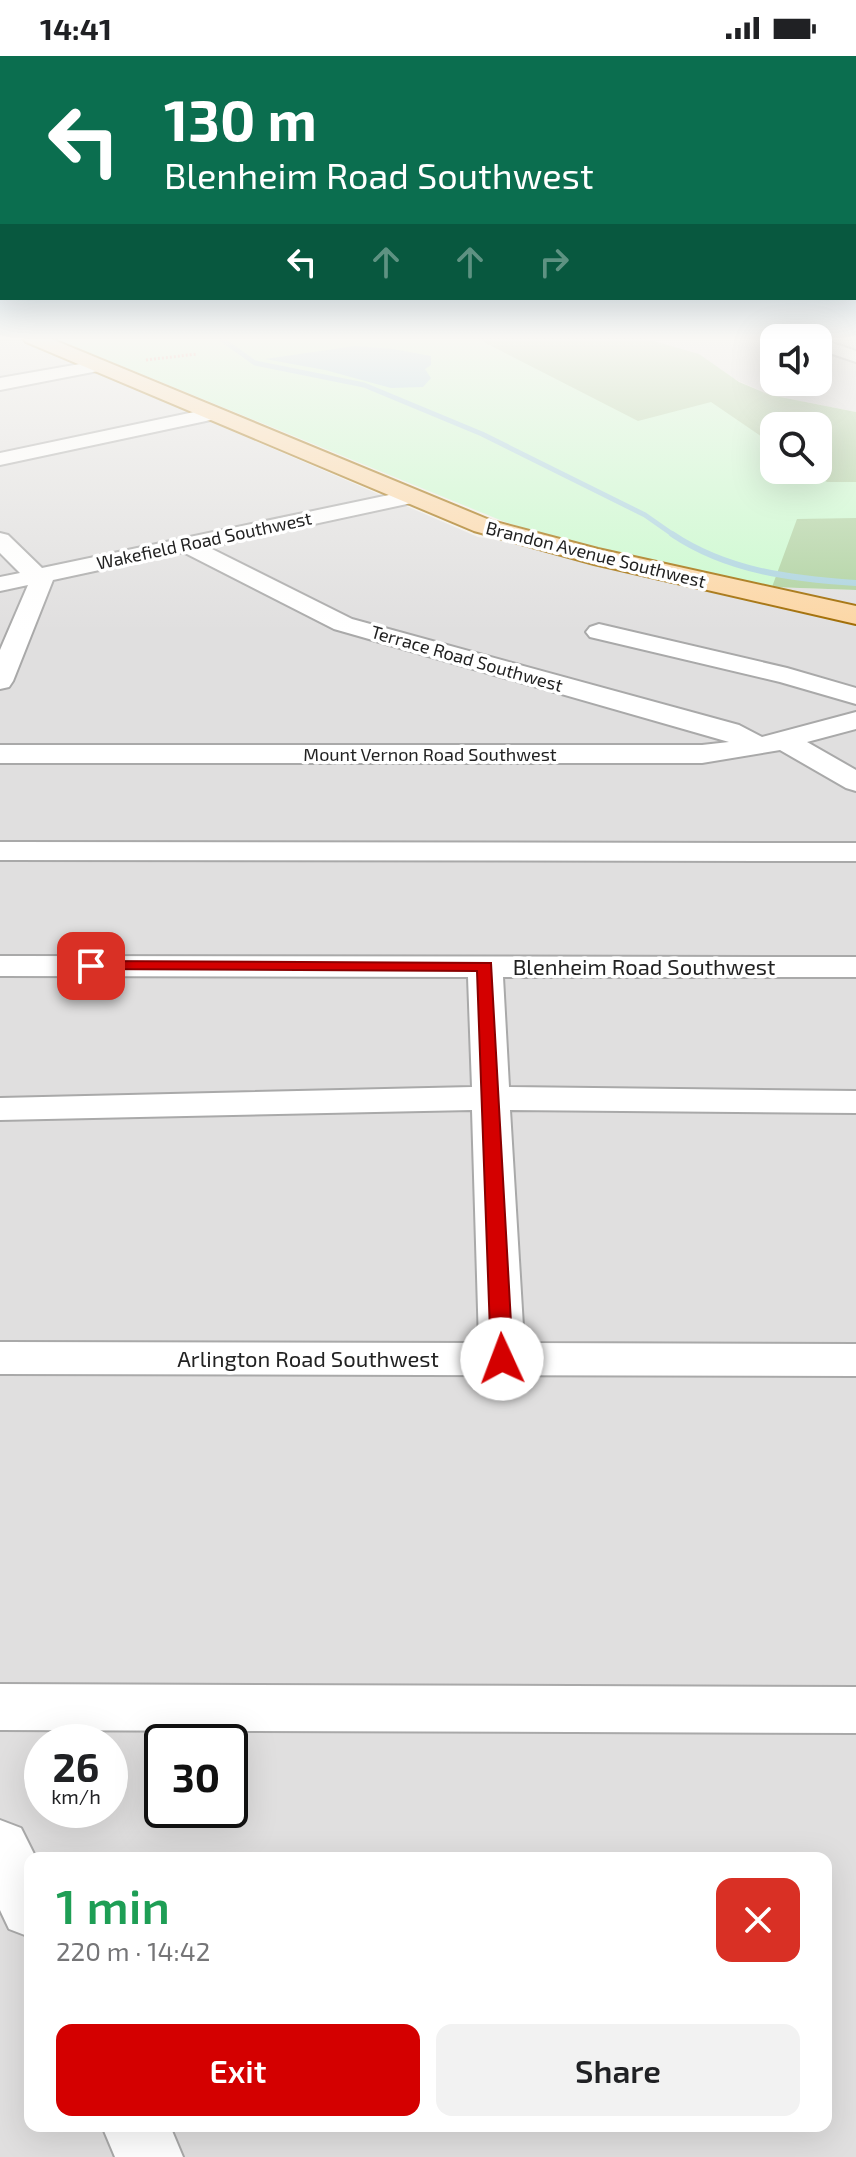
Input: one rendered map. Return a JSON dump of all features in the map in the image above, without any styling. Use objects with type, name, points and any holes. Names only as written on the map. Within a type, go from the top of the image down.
[{"type":"main road","name":"Brandon Avenue Southwest","points":[[265,436],[408,497],[516,537],[856,615]]},
{"type":"street","points":[[0,459],[109,436]]},
{"type":"street","name":"Wakefield Road Southwest","points":[[0,584],[408,497]]},
{"type":"street","points":[[0,540],[42,581],[0,681]]},
{"type":"street","name":"Terrace Road Southwest","points":[[185,544],[343,624],[772,744],[856,782]]},
{"type":"street","points":[[599,632],[787,676],[856,696]]},
{"type":"street","name":"Mount Vernon Road Southwest","points":[[0,754],[702,754],[772,744],[856,720]]},
{"type":"street","points":[[0,851],[856,852]]},
{"type":"street","name":"Blenheim Road Southwest","points":[[0,966],[856,967]]},
{"type":"street","points":[[485,966],[502,1359]]},
{"type":"street","points":[[0,1109],[491,1098],[856,1102]]},
{"type":"street","name":"Arlington Road Southwest","points":[[0,1358],[856,1360]]},
{"type":"street","points":[[0,1707],[856,1710]]},
{"type":"street","points":[[0,1847],[24,1897]]},
{"type":"street","points":[[138,2132],[150,2157]]},
{"type":"shaded area","points":[[0,436],[244,436],[478,537],[856,621],[856,2157],[0,2157]]},
{"type":"shaded area","points":[[772,587],[856,590],[856,607]]},
{"type":"green space","points":[[294,436],[760,436],[760,484],[856,482],[856,518],[797,519],[772,587],[563,541],[505,522]]},
{"type":"green space","points":[[393,436],[760,436],[760,484],[832,484],[832,436],[856,436],[856,590],[772,587],[639,558]]},
{"type":"waterway","points":[[486,436],[645,515],[673,535]]},
{"type":"waterway","points":[[673,535],[693,547],[738,565],[808,579],[856,583]]},
{"type":"route","points":[[91,966],[485,966],[502,1359]]}]
